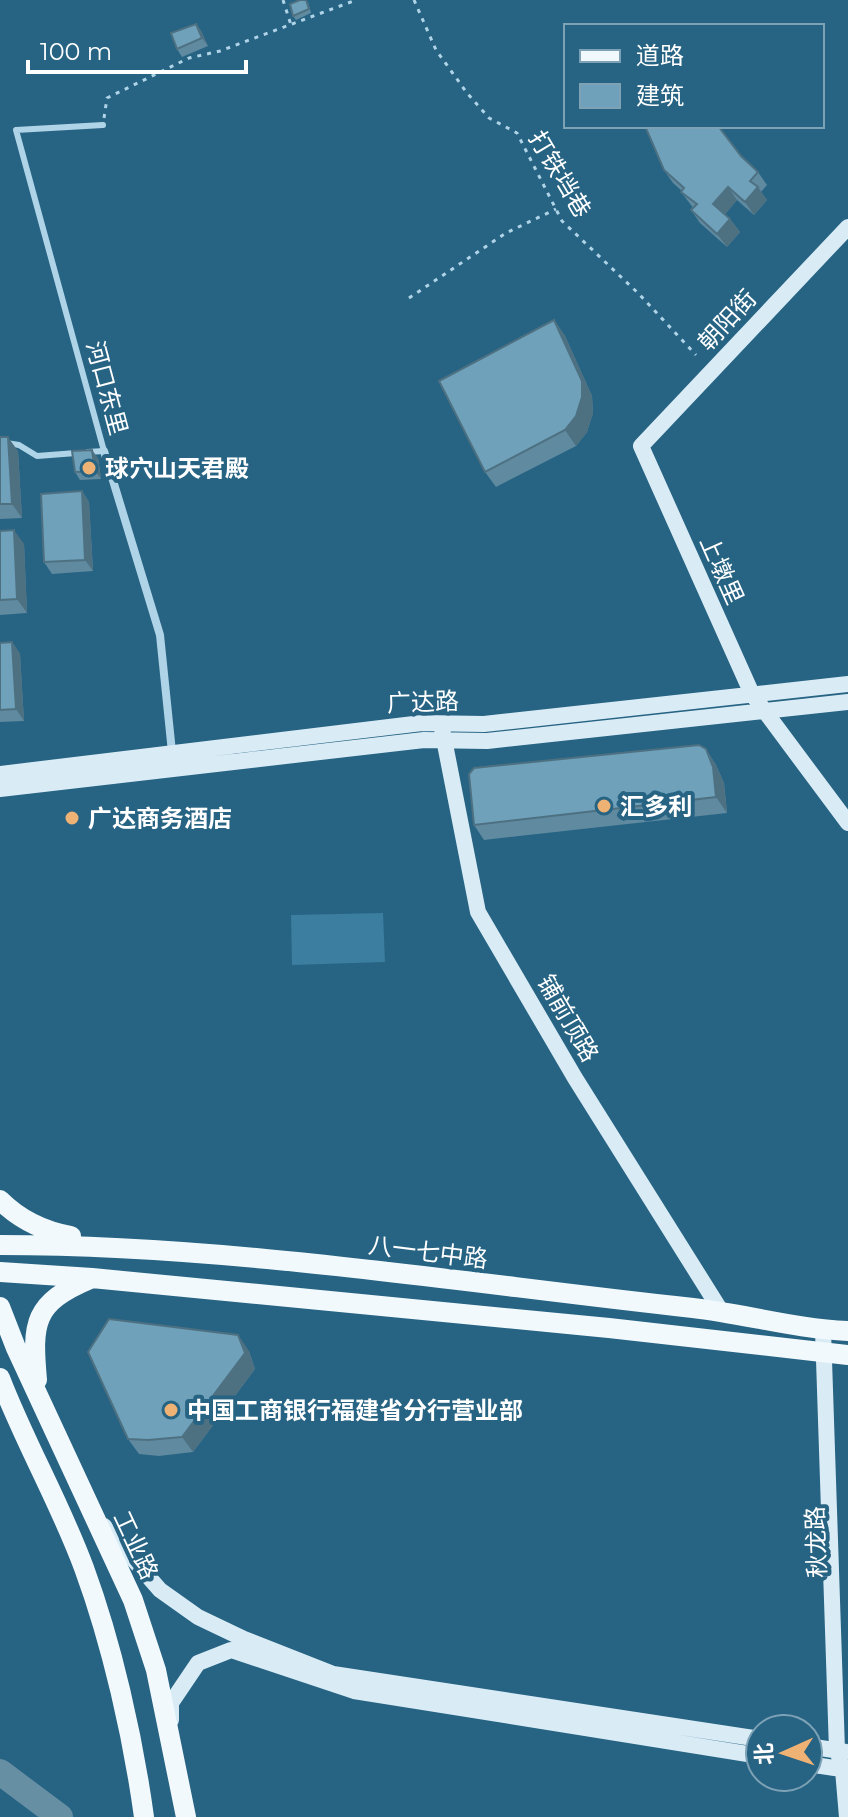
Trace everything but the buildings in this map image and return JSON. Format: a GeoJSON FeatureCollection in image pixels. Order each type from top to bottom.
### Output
{"type":"FeatureCollection","features":[{"type":"Feature","properties":{"kind":"main road"},"geometry":{"type":"LineString","coordinates":[[0,1200],[23,1220],[89,1245]]}},
{"type":"Feature","properties":{"kind":"main road","name":"八一七中路"},"geometry":{"type":"LineString","coordinates":[[0,1245],[186,1250],[721,1311],[836,1331]]}},
{"type":"Feature","properties":{"kind":"main road"},"geometry":{"type":"LineString","coordinates":[[0,1272],[92,1278],[751,1342],[835,1354]]}},
{"type":"Feature","properties":{"kind":"main road"},"geometry":{"type":"LineString","coordinates":[[38,1396],[34,1345],[42,1311],[67,1291],[92,1278]]}},
{"type":"Feature","properties":{"kind":"main road","name":"工业路"},"geometry":{"type":"LineString","coordinates":[[0,1307],[133,1600],[156,1670],[186,1810]]}},
{"type":"Feature","properties":{"kind":"main road"},"geometry":{"type":"LineString","coordinates":[[0,1378],[4,1394],[84,1568],[110,1654],[144,1817]]}},
{"type":"Feature","properties":{"kind":"street","name":"朝阳街"},"geometry":{"type":"LineString","coordinates":[[641,446],[848,227]]}},
{"type":"Feature","properties":{"kind":"street","name":"上墩里"},"geometry":{"type":"LineString","coordinates":[[641,446],[752,694],[848,823]]}},
{"type":"Feature","properties":{"kind":"street","name":"河口东里"},"geometry":{"type":"LineString","coordinates":[[104,451],[160,635],[172,752]]}},
{"type":"Feature","properties":{"kind":"street","name":"广达路"},"geometry":{"type":"LineString","coordinates":[[0,789],[484,724],[848,684]]}},
{"type":"Feature","properties":{"kind":"street","name":"广达路"},"geometry":{"type":"LineString","coordinates":[[0,774],[172,752],[442,730],[487,741],[848,702]]}},
{"type":"Feature","properties":{"kind":"street","name":"铺前顶路"},"geometry":{"type":"LineString","coordinates":[[442,730],[478,912],[575,1078],[721,1311]]}},
{"type":"Feature","properties":{"kind":"street","name":"秋龙路"},"geometry":{"type":"LineString","coordinates":[[836,1331],[847,1817]]}},
{"type":"Feature","properties":{"kind":"street"},"geometry":{"type":"LineString","coordinates":[[94,1515],[160,1590],[198,1617],[333,1674],[744,1737]]}},
{"type":"Feature","properties":{"kind":"street"},"geometry":{"type":"LineString","coordinates":[[170,1734],[171,1703],[182,1684],[198,1663],[231,1650],[354,1691],[744,1753]]}},
{"type":"Feature","properties":{"kind":"street"},"geometry":{"type":"LineString","coordinates":[[824,1748],[844,1751]]}},
{"type":"Feature","properties":{"kind":"street"},"geometry":{"type":"LineString","coordinates":[[824,1767],[846,1770]]}},
{"type":"Feature","properties":{"kind":"lane","name":"河口东里"},"geometry":{"type":"LineString","coordinates":[[103,125],[16,130],[104,451]]}},
{"type":"Feature","properties":{"kind":"lane"},"geometry":{"type":"LineString","coordinates":[[0,442],[11,442],[37,456],[104,451]]}},
{"type":"Feature","properties":{"kind":"path"},"geometry":{"type":"LineString","coordinates":[[283,0],[291,25]]}},
{"type":"Feature","properties":{"kind":"path"},"geometry":{"type":"LineString","coordinates":[[103,125],[107,98],[189,58],[220,51],[356,0]]}},
{"type":"Feature","properties":{"kind":"path","name":"打铁垱巷"},"geometry":{"type":"LineString","coordinates":[[414,0],[436,50],[467,93],[489,118],[517,133],[562,221],[639,294],[696,355]]}},
{"type":"Feature","properties":{"kind":"path"},"geometry":{"type":"LineString","coordinates":[[409,298],[506,233],[556,209]]}},
{"type":"Feature","properties":{"kind":"shaded area"},"geometry":{"type":"Polygon","coordinates":[[[383,913],[385,962],[292,965],[291,915],[383,913]]]}},
{"type":"Feature","properties":{"kind":"waterway"},"geometry":{"type":"LineString","coordinates":[[0,1772],[60,1817]]}},
{"type":"Feature","properties":{"kind":"place","name":"球穴山天君殿"},"geometry":{"type":"Point","coordinates":[89,468]}},
{"type":"Feature","properties":{"kind":"place","name":"汇多利"},"geometry":{"type":"Point","coordinates":[604,806]}},
{"type":"Feature","properties":{"kind":"place","name":"广达商务酒店"},"geometry":{"type":"Point","coordinates":[72,818]}},
{"type":"Feature","properties":{"kind":"place","name":"中国工商银行福建省分行营业部"},"geometry":{"type":"Point","coordinates":[171,1410]}}]}
